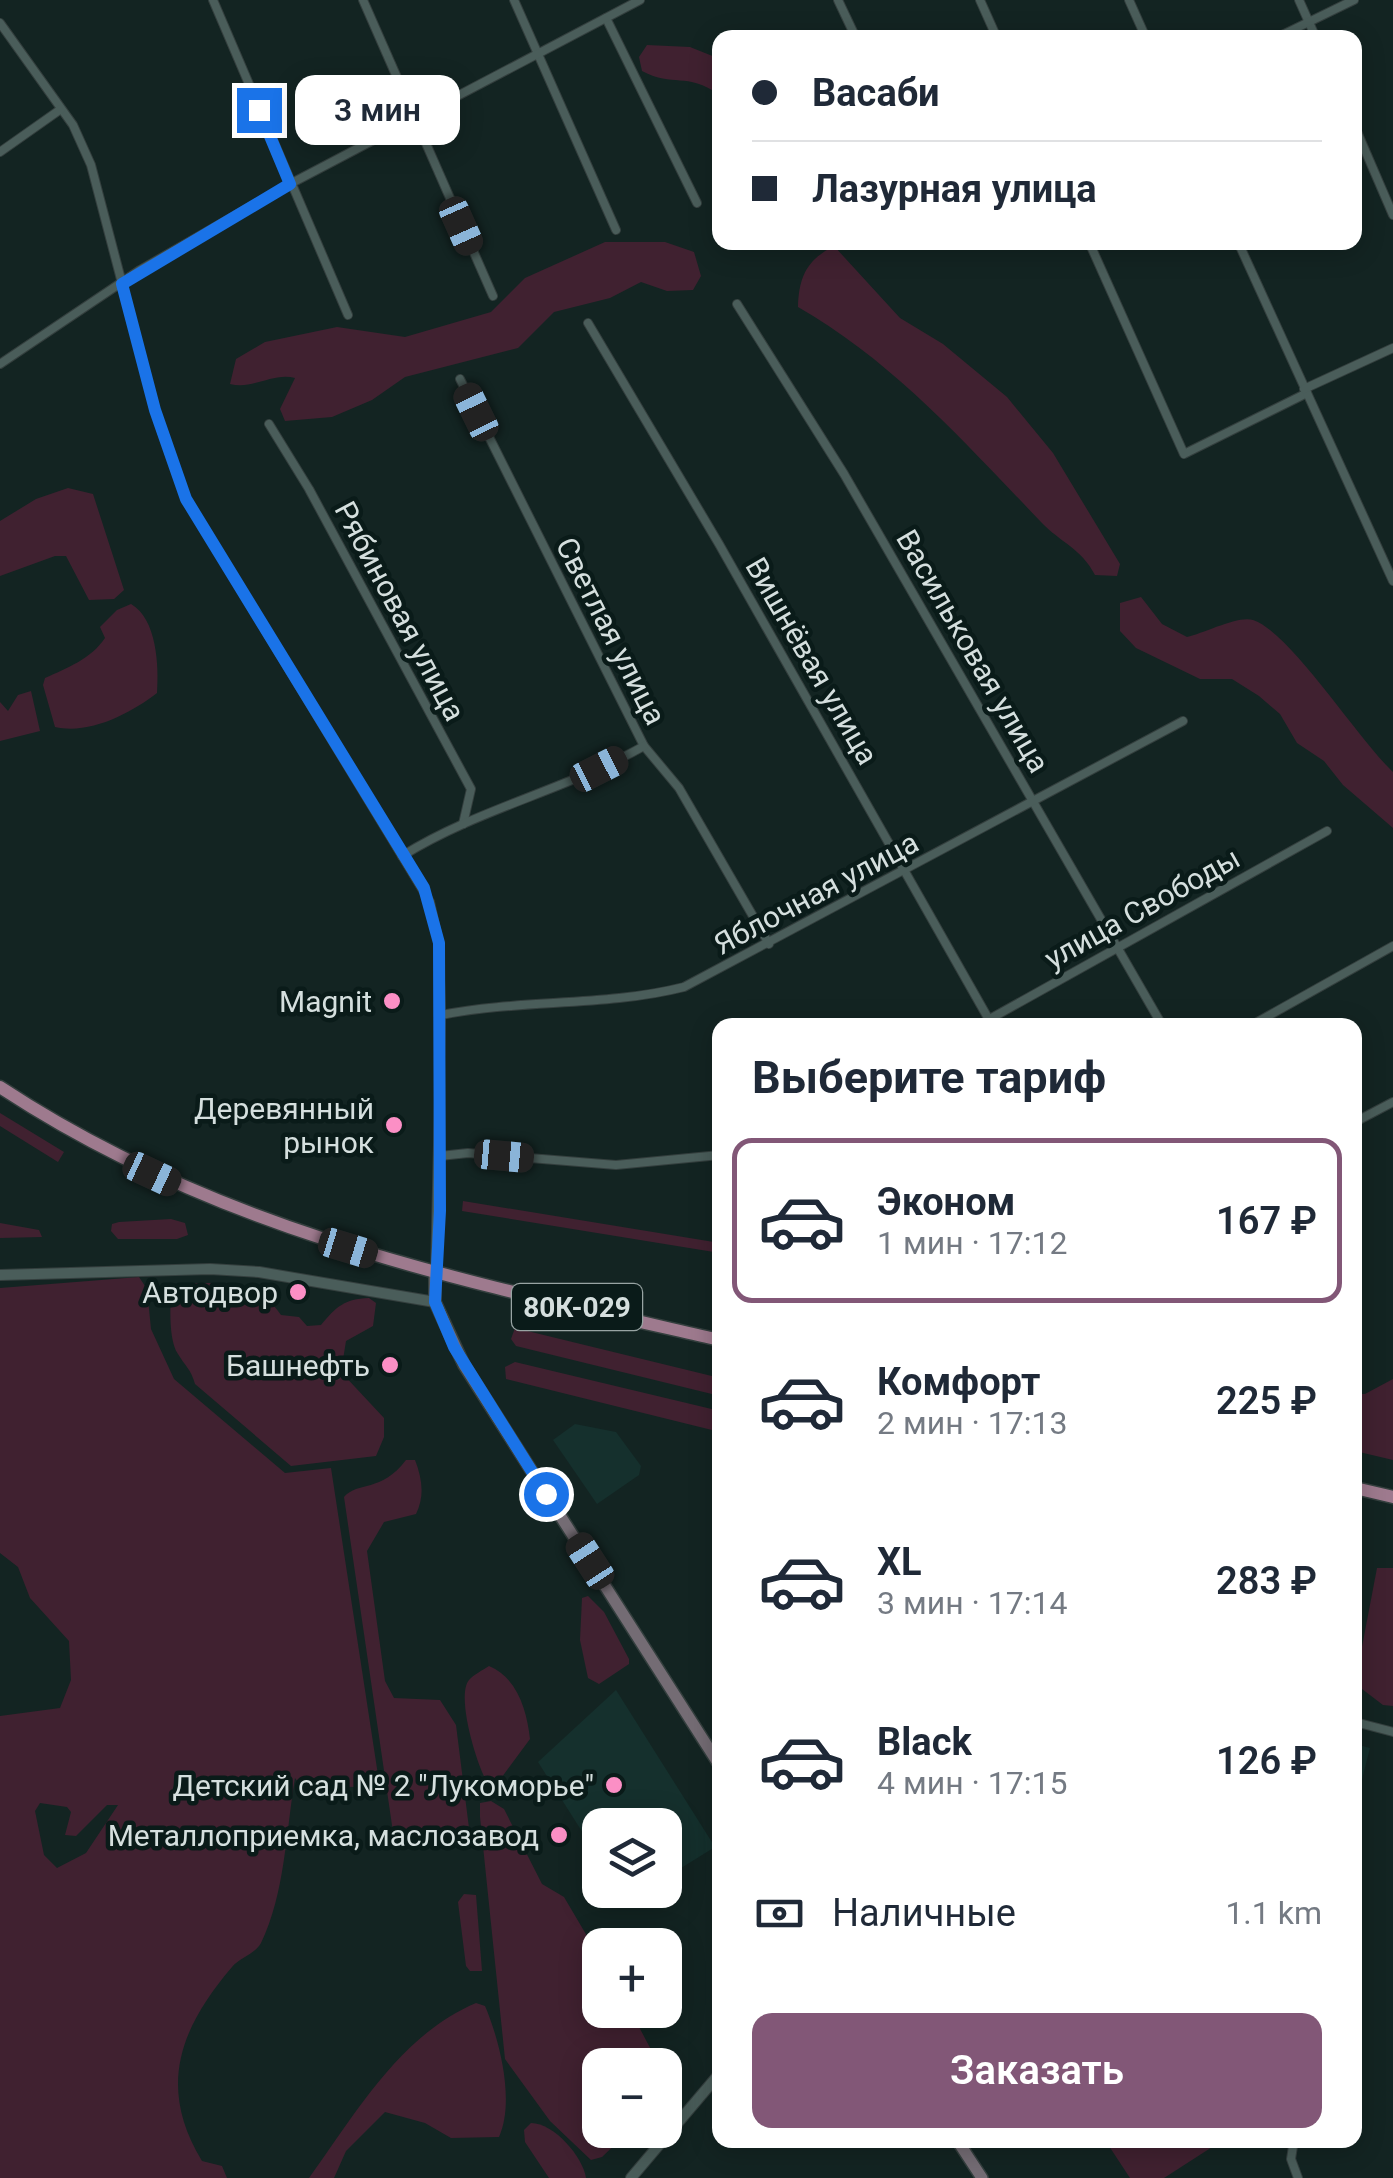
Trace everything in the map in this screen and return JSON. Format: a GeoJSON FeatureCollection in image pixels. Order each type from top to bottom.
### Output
{"type":"FeatureCollection","features":[{"type":"Feature","properties":{"kind":"main road","name":"80К-029"},"geometry":{"type":"LineString","coordinates":[[0,1087],[117,1157],[282,1228],[434,1274],[712,1338]]}},
{"type":"Feature","properties":{"kind":"main road"},"geometry":{"type":"LineString","coordinates":[[434,1274],[435,1302],[464,1365],[712,1753]]}},
{"type":"Feature","properties":{"kind":"main road"},"geometry":{"type":"LineString","coordinates":[[1362,1490],[1393,1497]]}},
{"type":"Feature","properties":{"kind":"main road"},"geometry":{"type":"LineString","coordinates":[[962,2148],[982,2178]]}},
{"type":"Feature","properties":{"kind":"street"},"geometry":{"type":"LineString","coordinates":[[214,0],[348,315]]}},
{"type":"Feature","properties":{"kind":"street"},"geometry":{"type":"LineString","coordinates":[[363,0],[412,120],[493,296]]}},
{"type":"Feature","properties":{"kind":"street"},"geometry":{"type":"LineString","coordinates":[[514,0],[616,230]]}},
{"type":"Feature","properties":{"kind":"street"},"geometry":{"type":"LineString","coordinates":[[0,364],[122,284],[290,184],[640,0]]}},
{"type":"Feature","properties":{"kind":"street"},"geometry":{"type":"LineString","coordinates":[[838,0],[852,30]]}},
{"type":"Feature","properties":{"kind":"street"},"geometry":{"type":"LineString","coordinates":[[980,0],[993,30]]}},
{"type":"Feature","properties":{"kind":"street"},"geometry":{"type":"LineString","coordinates":[[1129,0],[1142,30]]}},
{"type":"Feature","properties":{"kind":"street"},"geometry":{"type":"LineString","coordinates":[[1300,0],[1312,30]]}},
{"type":"Feature","properties":{"kind":"street"},"geometry":{"type":"LineString","coordinates":[[1290,30],[1354,0]]}},
{"type":"Feature","properties":{"kind":"street"},"geometry":{"type":"LineString","coordinates":[[606,18],[697,203]]}},
{"type":"Feature","properties":{"kind":"street"},"geometry":{"type":"LineString","coordinates":[[0,23],[62,108],[91,165],[155,410],[186,499],[435,915],[441,1015],[434,1274]]}},
{"type":"Feature","properties":{"kind":"street"},"geometry":{"type":"LineString","coordinates":[[0,152],[62,108]]}},
{"type":"Feature","properties":{"kind":"street"},"geometry":{"type":"LineString","coordinates":[[1362,144],[1393,214]]}},
{"type":"Feature","properties":{"kind":"street"},"geometry":{"type":"LineString","coordinates":[[1094,250],[1184,454],[1393,348]]}},
{"type":"Feature","properties":{"kind":"street"},"geometry":{"type":"LineString","coordinates":[[1242,250],[1393,581]]}},
{"type":"Feature","properties":{"kind":"street","name":"Васильковая улица"},"geometry":{"type":"LineString","coordinates":[[736,304],[844,474],[1158,1018]]}},
{"type":"Feature","properties":{"kind":"street","name":"Вишнёвая улица"},"geometry":{"type":"LineString","coordinates":[[588,323],[988,1018]]}},
{"type":"Feature","properties":{"kind":"street","name":"Светлая улица"},"geometry":{"type":"LineString","coordinates":[[460,379],[644,746],[678,788],[770,944]]}},
{"type":"Feature","properties":{"kind":"street","name":"Рябиновая улица"},"geometry":{"type":"LineString","coordinates":[[269,424],[309,489],[471,789],[463,824]]}},
{"type":"Feature","properties":{"kind":"street","name":"Яблочная улица"},"geometry":{"type":"LineString","coordinates":[[441,1015],[507,1005],[651,996],[684,987],[1183,721]]}},
{"type":"Feature","properties":{"kind":"street"},"geometry":{"type":"LineString","coordinates":[[402,856],[463,824],[570,784],[644,746]]}},
{"type":"Feature","properties":{"kind":"street","name":"улица Свободы"},"geometry":{"type":"LineString","coordinates":[[997,1018],[1327,831]]}},
{"type":"Feature","properties":{"kind":"street"},"geometry":{"type":"LineString","coordinates":[[1264,1018],[1393,946]]}},
{"type":"Feature","properties":{"kind":"street"},"geometry":{"type":"LineString","coordinates":[[1362,1118],[1393,1102]]}},
{"type":"Feature","properties":{"kind":"street"},"geometry":{"type":"LineString","coordinates":[[440,1156],[468,1153],[616,1164],[712,1156]]}},
{"type":"Feature","properties":{"kind":"street"},"geometry":{"type":"LineString","coordinates":[[0,1275],[210,1268],[258,1272],[435,1302]]}},
{"type":"Feature","properties":{"kind":"street"},"geometry":{"type":"LineString","coordinates":[[1362,1724],[1393,1732]]}},
{"type":"Feature","properties":{"kind":"street"},"geometry":{"type":"LineString","coordinates":[[631,2178],[712,2082]]}},
{"type":"Feature","properties":{"kind":"street"},"geometry":{"type":"LineString","coordinates":[[1293,2148],[1298,2178]]}},
{"type":"Feature","properties":{"kind":"shaded area"},"geometry":{"type":"Polygon","coordinates":[[[647,45],[690,47],[712,56],[712,90],[642,71],[639,57],[647,45]]]}},
{"type":"Feature","properties":{"kind":"shaded area"},"geometry":{"type":"Polygon","coordinates":[[[605,242],[665,242],[694,252],[701,276],[693,290],[667,291],[641,282],[610,298],[554,312],[518,348],[405,377],[372,400],[332,417],[285,421],[280,409],[295,378],[230,384],[236,359],[265,342],[337,327],[405,337],[491,312],[525,278],[605,242]]]}},
{"type":"Feature","properties":{"kind":"shaded area"},"geometry":{"type":"Polygon","coordinates":[[[828,250],[838,250],[900,318],[943,344],[1007,397],[1053,453],[1120,564],[1117,576],[1095,575],[1083,558],[1041,522],[897,378],[798,307],[806,270],[828,250]]]}},
{"type":"Feature","properties":{"kind":"shaded area"},"geometry":{"type":"Polygon","coordinates":[[[68,488],[93,494],[124,590],[114,599],[89,600],[66,556],[55,556],[0,576],[0,521],[36,499],[68,488]]]}},
{"type":"Feature","properties":{"kind":"shaded area"},"geometry":{"type":"Polygon","coordinates":[[[1141,597],[1162,624],[1187,637],[1247,619],[1268,629],[1285,644],[1393,772],[1393,828],[1343,785],[1324,761],[1297,743],[1280,714],[1259,696],[1232,679],[1200,679],[1136,648],[1120,631],[1120,603],[1141,597]]]}},
{"type":"Feature","properties":{"kind":"shaded area"},"geometry":{"type":"Polygon","coordinates":[[[131,604],[140,611],[151,632],[157,657],[157,693],[123,715],[96,725],[55,727],[43,685],[45,678],[93,652],[105,638],[100,627],[117,610],[131,604]]]}},
{"type":"Feature","properties":{"kind":"shaded area"},"geometry":{"type":"Polygon","coordinates":[[[31,691],[40,731],[0,741],[0,702],[8,711],[18,695],[31,691]]]}},
{"type":"Feature","properties":{"kind":"shaded area"},"geometry":{"type":"Polygon","coordinates":[[[0,1113],[64,1152],[58,1162],[0,1126],[0,1113]]]}},
{"type":"Feature","properties":{"kind":"shaded area"},"geometry":{"type":"Polygon","coordinates":[[[463,1201],[712,1242],[712,1252],[462,1211],[463,1201]]]}},
{"type":"Feature","properties":{"kind":"shaded area"},"geometry":{"type":"Polygon","coordinates":[[[171,1219],[185,1223],[188,1235],[177,1239],[118,1239],[111,1231],[112,1224],[119,1222],[171,1219]]]}},
{"type":"Feature","properties":{"kind":"shaded area"},"geometry":{"type":"Polygon","coordinates":[[[0,1223],[39,1230],[42,1237],[0,1238],[0,1223]]]}},
{"type":"Feature","properties":{"kind":"shaded area"},"geometry":{"type":"Polygon","coordinates":[[[139,1277],[147,1289],[151,1329],[174,1379],[285,1473],[331,1468],[380,1788],[300,1785],[295,1778],[280,1883],[269,1924],[258,1947],[235,1964],[214,1990],[188,2036],[178,2083],[180,2108],[202,2161],[222,2166],[227,2178],[0,2178],[0,1716],[60,1708],[71,1680],[69,1641],[30,1598],[18,1567],[0,1553],[0,1288],[139,1277]],[[40,1803],[35,1811],[44,1855],[57,1868],[86,1853],[118,1805],[107,1805],[76,1836],[65,1835],[71,1812],[67,1807],[40,1803]]]}},
{"type":"Feature","properties":{"kind":"shaded area"},"geometry":{"type":"Polygon","coordinates":[[[194,1283],[232,1284],[254,1290],[281,1315],[299,1317],[307,1326],[321,1325],[336,1309],[353,1300],[369,1298],[376,1303],[373,1326],[346,1341],[341,1372],[384,1418],[384,1437],[376,1456],[291,1466],[195,1384],[175,1348],[170,1317],[171,1294],[194,1283]]]}},
{"type":"Feature","properties":{"kind":"shaded area"},"geometry":{"type":"Polygon","coordinates":[[[515,1328],[712,1376],[712,1394],[516,1346],[511,1339],[515,1328]]]}},
{"type":"Feature","properties":{"kind":"shaded area"},"geometry":{"type":"Polygon","coordinates":[[[515,1362],[712,1409],[712,1430],[506,1379],[505,1367],[515,1362]]]}},
{"type":"Feature","properties":{"kind":"shaded area"},"geometry":{"type":"Polygon","coordinates":[[[1393,1379],[1393,1460],[1362,1453],[1365,1394],[1393,1379]]]}},
{"type":"Feature","properties":{"kind":"shaded area"},"geometry":{"type":"Polygon","coordinates":[[[575,1424],[616,1432],[641,1466],[639,1475],[597,1504],[553,1440],[575,1424]]]}},
{"type":"Feature","properties":{"kind":"shaded area"},"geometry":{"type":"Polygon","coordinates":[[[406,1460],[415,1460],[421,1480],[416,1514],[384,1522],[367,1551],[385,1681],[394,1698],[440,1700],[456,1725],[470,1836],[466,1842],[402,1845],[393,1832],[344,1497],[388,1477],[406,1460]]]}},
{"type":"Feature","properties":{"kind":"shaded area"},"geometry":{"type":"Polygon","coordinates":[[[1377,1568],[1393,1568],[1393,1706],[1383,1705],[1362,1689],[1362,1647],[1377,1568]]]}},
{"type":"Feature","properties":{"kind":"shaded area"},"geometry":{"type":"Polygon","coordinates":[[[588,1596],[604,1612],[629,1659],[629,1664],[599,1684],[588,1678],[580,1640],[582,1598],[588,1596]]]}},
{"type":"Feature","properties":{"kind":"shaded area"},"geometry":{"type":"Polygon","coordinates":[[[489,1666],[514,1687],[530,1739],[499,1781],[485,1778],[481,1770],[465,1700],[469,1680],[489,1666]]]}},
{"type":"Feature","properties":{"kind":"shaded area","name":"Детский сад № 2 \"Лукоморье\""},"geometry":{"type":"Polygon","coordinates":[[[616,1690],[712,1842],[712,1849],[682,1867],[682,1808],[582,1808],[582,1832],[538,1762],[616,1690]]]}},
{"type":"Feature","properties":{"kind":"shaded area"},"geometry":{"type":"Polygon","coordinates":[[[1362,1746],[1370,1748],[1362,1779],[1362,1746]]]}},
{"type":"Feature","properties":{"kind":"shaded area"},"geometry":{"type":"Polygon","coordinates":[[[491,1801],[504,1809],[542,1884],[564,1897],[582,1928],[582,2028],[640,2028],[650,2048],[582,2048],[582,2148],[611,2148],[602,2157],[591,2160],[550,2121],[505,2059],[480,1803],[491,1801]]]}},
{"type":"Feature","properties":{"kind":"shaded area"},"geometry":{"type":"Polygon","coordinates":[[[464,1894],[476,1895],[482,1971],[470,1971],[466,1966],[458,1902],[464,1894]]]}},
{"type":"Feature","properties":{"kind":"shaded area"},"geometry":{"type":"Polygon","coordinates":[[[476,2003],[485,2006],[504,2072],[506,2107],[499,2137],[451,2138],[425,2123],[385,2112],[346,2151],[334,2178],[309,2178],[402,2055],[449,2017],[476,2003]]]}},
{"type":"Feature","properties":{"kind":"shaded area"},"geometry":{"type":"Polygon","coordinates":[[[531,2123],[549,2129],[566,2143],[586,2178],[549,2178],[525,2142],[524,2130],[531,2123]]]}},
{"type":"Feature","properties":{"kind":"shaded area"},"geometry":{"type":"Polygon","coordinates":[[[1110,2148],[1211,2148],[1164,2178],[1130,2178],[1110,2148]]]}},
{"type":"Feature","properties":{"kind":"place","name":"Magnit"},"geometry":{"type":"Point","coordinates":[392,1001]}},
{"type":"Feature","properties":{"kind":"place","name":"Деревянный рынок"},"geometry":{"type":"Point","coordinates":[394,1125]}},
{"type":"Feature","properties":{"kind":"place","name":"Автодвор"},"geometry":{"type":"Point","coordinates":[298,1292]}},
{"type":"Feature","properties":{"kind":"place","name":"Башнефть"},"geometry":{"type":"Point","coordinates":[390,1365]}},
{"type":"Feature","properties":{"kind":"place","name":"Детский сад № 2 \"Лукоморье\""},"geometry":{"type":"Point","coordinates":[614,1785]}},
{"type":"Feature","properties":{"kind":"place","name":"Металлоприемка, маслозавод"},"geometry":{"type":"Point","coordinates":[559,1835]}},
{"type":"Feature","properties":{"kind":"route"},"geometry":{"type":"LineString","coordinates":[[259,110],[290,184],[122,284],[155,410],[186,499],[221,562],[424,888],[435,915],[441,1015],[440,1211],[435,1302],[444,1330],[546,1494]]}}]}
